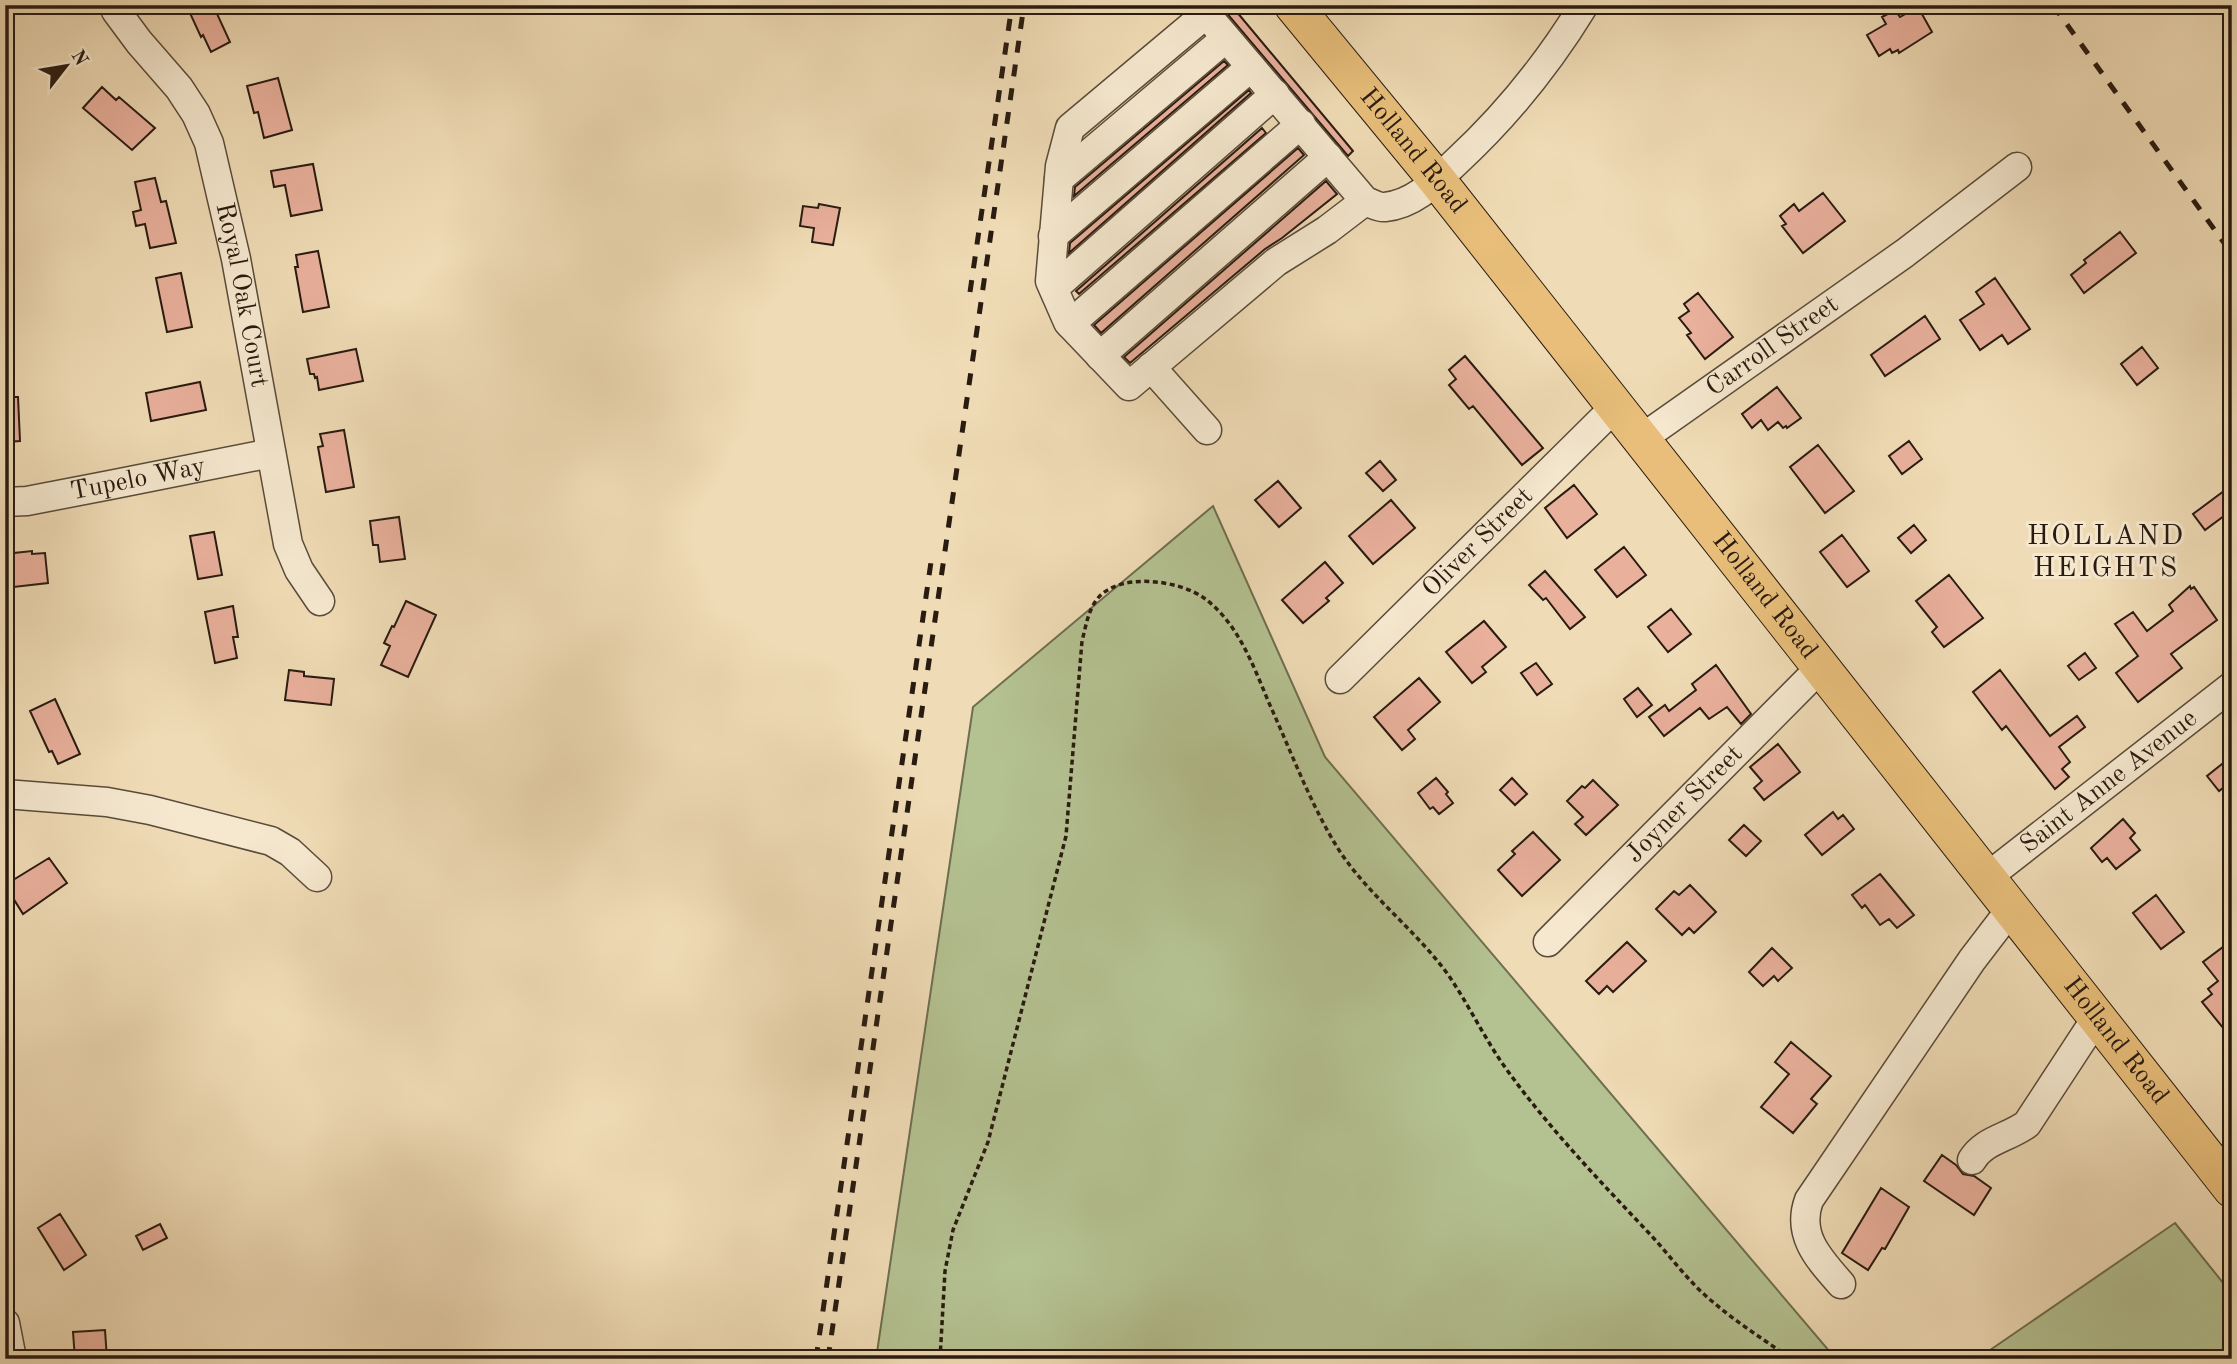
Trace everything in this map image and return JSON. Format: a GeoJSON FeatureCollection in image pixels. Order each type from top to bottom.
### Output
{"type":"FeatureCollection","features":[{"type":"Feature","properties":{"kind":"main road","name":"Holland Road"},"geometry":{"type":"LineString","coordinates":[[1293,5],[1437,180],[2232,1189]]}},
{"type":"Feature","properties":{"kind":"street"},"geometry":{"type":"LineString","coordinates":[[1365,201],[1327,230],[1276,262],[1129,386],[1070,324],[1050,281],[1059,180],[1070,128],[1206,14],[1365,201],[1383,208],[1405,202],[1422,193],[1490,130],[1557,49],[1584,5]]}},
{"type":"Feature","properties":{"kind":"street","name":"Royal Oak Court"},"geometry":{"type":"LineString","coordinates":[[116,11],[179,88],[196,114],[209,143],[236,259],[288,544],[299,570],[320,601]]}},
{"type":"Feature","properties":{"kind":"street"},"geometry":{"type":"LineString","coordinates":[[1053,236],[1251,67]]}},
{"type":"Feature","properties":{"kind":"street"},"geometry":{"type":"LineString","coordinates":[[1054,288],[1275,94]]}},
{"type":"Feature","properties":{"kind":"street"},"geometry":{"type":"LineString","coordinates":[[1070,324],[1301,124]]}},
{"type":"Feature","properties":{"kind":"street"},"geometry":{"type":"LineString","coordinates":[[1100,356],[1328,157]]}},
{"type":"Feature","properties":{"kind":"street","name":"Carroll Street"},"geometry":{"type":"LineString","coordinates":[[1641,439],[1905,253],[2017,167]]}},
{"type":"Feature","properties":{"kind":"street"},"geometry":{"type":"LineString","coordinates":[[1151,367],[1207,430]]}},
{"type":"Feature","properties":{"kind":"street","name":"Oliver Street"},"geometry":{"type":"LineString","coordinates":[[1340,680],[1616,406]]}},
{"type":"Feature","properties":{"kind":"street","name":"Tupelo Way"},"geometry":{"type":"LineString","coordinates":[[5,502],[110,485],[271,453]]}},
{"type":"Feature","properties":{"kind":"street","name":"Joyner Street"},"geometry":{"type":"LineString","coordinates":[[1548,942],[1821,667]]}},
{"type":"Feature","properties":{"kind":"street","name":"Saint Anne Avenue"},"geometry":{"type":"LineString","coordinates":[[1986,878],[2232,686]]}},
{"type":"Feature","properties":{"kind":"street"},"geometry":{"type":"LineString","coordinates":[[5,794],[107,802],[271,841],[290,852],[317,877]]}},
{"type":"Feature","properties":{"kind":"street"},"geometry":{"type":"LineString","coordinates":[[1841,1284],[1807,1240],[1805,1211],[1972,960],[2011,909]]}},
{"type":"Feature","properties":{"kind":"street"},"geometry":{"type":"LineString","coordinates":[[1972,1160],[1987,1143],[2013,1134],[2026,1124],[2097,1017]]}},
{"type":"Feature","properties":{"kind":"street"},"geometry":{"type":"LineString","coordinates":[[5,1323],[12,1359]]}},
{"type":"Feature","properties":{"kind":"path"},"geometry":{"type":"LineString","coordinates":[[940,1359],[945,1271],[953,1230],[988,1142],[1066,836],[1082,640],[1089,614],[1103,592],[1127,584],[1154,581],[1176,584],[1192,590],[1207,600],[1232,627],[1248,652],[1313,802],[1335,844],[1355,871],[1448,975],[1501,1062],[1541,1115],[1590,1172],[1709,1299],[1791,1359]]}},
{"type":"Feature","properties":{"kind":"green space"},"geometry":{"type":"Polygon","coordinates":[[[1213,506],[1325,757],[1836,1359],[876,1359],[973,707],[1213,506]]]}},
{"type":"Feature","properties":{"kind":"green space"},"geometry":{"type":"Polygon","coordinates":[[[2175,1223],[2232,1294],[2232,1359],[1977,1359],[2175,1223]]]}},
{"type":"Feature","properties":{"kind":"building"},"geometry":{"type":"Polygon","coordinates":[[[199,5],[213,5],[230,42],[211,52],[189,11],[199,5]]]}},
{"type":"Feature","properties":{"kind":"building"},"geometry":{"type":"Polygon","coordinates":[[[1231,5],[1353,151],[1348,156],[1224,10],[1231,5]]]}},
{"type":"Feature","properties":{"kind":"building"},"geometry":{"type":"Polygon","coordinates":[[[1918,7],[1932,32],[1899,53],[1898,50],[1892,53],[1890,49],[1879,56],[1867,35],[1886,24],[1882,17],[1895,10],[1900,17],[1918,7]]]}},
{"type":"Feature","properties":{"kind":"building"},"geometry":{"type":"Polygon","coordinates":[[[1224,61],[1228,65],[1074,196],[1075,187],[1224,61]]]}},
{"type":"Feature","properties":{"kind":"building"},"geometry":{"type":"Polygon","coordinates":[[[278,78],[292,130],[264,138],[258,112],[254,113],[247,86],[278,78]]]}},
{"type":"Feature","properties":{"kind":"building"},"geometry":{"type":"Polygon","coordinates":[[[102,87],[116,100],[119,97],[155,128],[132,150],[83,108],[102,87]]]}},
{"type":"Feature","properties":{"kind":"building"},"geometry":{"type":"Polygon","coordinates":[[[1249,90],[1251,93],[1069,253],[1070,243],[1249,90]]]}},
{"type":"Feature","properties":{"kind":"building"},"geometry":{"type":"Polygon","coordinates":[[[1262,128],[1266,133],[1079,294],[1076,291],[1262,128]]]}},
{"type":"Feature","properties":{"kind":"building"},"geometry":{"type":"Polygon","coordinates":[[[1298,148],[1304,155],[1101,333],[1094,325],[1298,148]]]}},
{"type":"Feature","properties":{"kind":"building"},"geometry":{"type":"Polygon","coordinates":[[[313,164],[322,210],[291,216],[285,185],[274,187],[271,171],[313,164]]]}},
{"type":"Feature","properties":{"kind":"building"},"geometry":{"type":"Polygon","coordinates":[[[155,178],[161,202],[166,201],[176,243],[150,248],[145,224],[136,226],[133,212],[141,210],[135,182],[155,178]]]}},
{"type":"Feature","properties":{"kind":"building"},"geometry":{"type":"Polygon","coordinates":[[[1326,181],[1337,194],[1265,249],[1130,363],[1124,357],[1326,181]]]}},
{"type":"Feature","properties":{"kind":"building"},"geometry":{"type":"Polygon","coordinates":[[[1823,193],[1845,221],[1803,253],[1782,226],[1786,224],[1780,216],[1794,204],[1799,211],[1823,193]]]}},
{"type":"Feature","properties":{"kind":"building"},"geometry":{"type":"Polygon","coordinates":[[[819,204],[840,208],[833,245],[812,242],[814,228],[800,226],[803,206],[818,208],[819,204]]]}},
{"type":"Feature","properties":{"kind":"building"},"geometry":{"type":"Polygon","coordinates":[[[2120,232],[2136,253],[2084,293],[2071,275],[2086,263],[2084,260],[2120,232]]]}},
{"type":"Feature","properties":{"kind":"building"},"geometry":{"type":"Polygon","coordinates":[[[318,251],[329,307],[303,312],[295,267],[298,267],[296,255],[318,251]]]}},
{"type":"Feature","properties":{"kind":"building"},"geometry":{"type":"Polygon","coordinates":[[[181,273],[192,327],[167,332],[156,278],[181,273]]]}},
{"type":"Feature","properties":{"kind":"building"},"geometry":{"type":"Polygon","coordinates":[[[1995,278],[2030,329],[2008,344],[2002,335],[1980,350],[1960,320],[1984,304],[1976,292],[1995,278]]]}},
{"type":"Feature","properties":{"kind":"building"},"geometry":{"type":"Polygon","coordinates":[[[1698,293],[1733,337],[1705,359],[1687,335],[1691,333],[1679,318],[1689,311],[1684,304],[1698,293]]]}},
{"type":"Feature","properties":{"kind":"building"},"geometry":{"type":"Polygon","coordinates":[[[1925,316],[1940,339],[1885,376],[1871,355],[1925,316]]]}},
{"type":"Feature","properties":{"kind":"building"},"geometry":{"type":"Polygon","coordinates":[[[2142,347],[2158,368],[2137,385],[2121,364],[2142,347]]]}},
{"type":"Feature","properties":{"kind":"building"},"geometry":{"type":"Polygon","coordinates":[[[356,349],[363,381],[319,390],[317,377],[310,374],[307,359],[356,349]]]}},
{"type":"Feature","properties":{"kind":"building"},"geometry":{"type":"Polygon","coordinates":[[[1465,356],[1543,448],[1522,465],[1473,406],[1469,409],[1449,385],[1456,379],[1449,370],[1465,356]]]}},
{"type":"Feature","properties":{"kind":"building"},"geometry":{"type":"Polygon","coordinates":[[[200,382],[206,410],[151,421],[146,393],[200,382]]]}},
{"type":"Feature","properties":{"kind":"building"},"geometry":{"type":"Polygon","coordinates":[[[1777,387],[1801,418],[1787,428],[1783,428],[1778,422],[1768,430],[1761,420],[1752,428],[1742,414],[1777,387]]]}},
{"type":"Feature","properties":{"kind":"building"},"geometry":{"type":"Polygon","coordinates":[[[5,397],[18,397],[20,441],[5,442],[5,397]]]}},
{"type":"Feature","properties":{"kind":"building"},"geometry":{"type":"Polygon","coordinates":[[[344,430],[354,487],[326,492],[318,447],[323,446],[320,434],[344,430]]]}},
{"type":"Feature","properties":{"kind":"building"},"geometry":{"type":"Polygon","coordinates":[[[1909,441],[1922,459],[1902,474],[1889,456],[1909,441]]]}},
{"type":"Feature","properties":{"kind":"building"},"geometry":{"type":"Polygon","coordinates":[[[1818,445],[1854,491],[1825,513],[1790,467],[1818,445]]]}},
{"type":"Feature","properties":{"kind":"building"},"geometry":{"type":"Polygon","coordinates":[[[1380,461],[1396,480],[1383,491],[1366,473],[1380,461]]]}},
{"type":"Feature","properties":{"kind":"building"},"geometry":{"type":"Polygon","coordinates":[[[1278,481],[1301,508],[1279,527],[1255,500],[1278,481]]]}},
{"type":"Feature","properties":{"kind":"building"},"geometry":{"type":"Polygon","coordinates":[[[1574,485],[1597,514],[1567,538],[1545,508],[1574,485]]]}},
{"type":"Feature","properties":{"kind":"building"},"geometry":{"type":"Polygon","coordinates":[[[2232,485],[2232,510],[2205,530],[2193,514],[2232,485]]]}},
{"type":"Feature","properties":{"kind":"building"},"geometry":{"type":"Polygon","coordinates":[[[1391,500],[1415,528],[1373,564],[1349,536],[1391,500]]]}},
{"type":"Feature","properties":{"kind":"building"},"geometry":{"type":"Polygon","coordinates":[[[399,517],[405,559],[380,562],[378,545],[373,545],[370,521],[399,517]]]}},
{"type":"Feature","properties":{"kind":"building"},"geometry":{"type":"Polygon","coordinates":[[[1914,525],[1926,540],[1911,553],[1898,538],[1914,525]]]}},
{"type":"Feature","properties":{"kind":"building"},"geometry":{"type":"Polygon","coordinates":[[[214,532],[222,575],[198,579],[190,536],[214,532]]]}},
{"type":"Feature","properties":{"kind":"building"},"geometry":{"type":"Polygon","coordinates":[[[1842,535],[1869,571],[1847,587],[1820,552],[1842,535]]]}},
{"type":"Feature","properties":{"kind":"building"},"geometry":{"type":"Polygon","coordinates":[[[1624,547],[1646,575],[1617,597],[1595,570],[1624,547]]]}},
{"type":"Feature","properties":{"kind":"building"},"geometry":{"type":"Polygon","coordinates":[[[32,551],[32,554],[45,553],[48,583],[5,588],[5,557],[32,551]]]}},
{"type":"Feature","properties":{"kind":"building"},"geometry":{"type":"Polygon","coordinates":[[[1325,562],[1343,583],[1326,598],[1329,601],[1303,623],[1282,600],[1325,562]]]}},
{"type":"Feature","properties":{"kind":"building"},"geometry":{"type":"Polygon","coordinates":[[[1545,571],[1585,617],[1570,629],[1546,598],[1543,600],[1529,585],[1545,571]]]}},
{"type":"Feature","properties":{"kind":"building"},"geometry":{"type":"Polygon","coordinates":[[[1949,575],[1983,618],[1944,647],[1932,632],[1937,627],[1916,601],[1949,575]]]}},
{"type":"Feature","properties":{"kind":"building"},"geometry":{"type":"Polygon","coordinates":[[[2190,586],[2191,589],[2194,587],[2217,620],[2171,654],[2182,668],[2138,702],[2116,673],[2138,656],[2115,624],[2133,612],[2147,631],[2173,611],[2169,605],[2190,586]]]}},
{"type":"Feature","properties":{"kind":"building"},"geometry":{"type":"Polygon","coordinates":[[[406,601],[436,615],[408,677],[381,665],[390,646],[384,643],[406,601]]]}},
{"type":"Feature","properties":{"kind":"building"},"geometry":{"type":"Polygon","coordinates":[[[233,606],[238,637],[233,637],[237,658],[215,663],[205,612],[233,606]]]}},
{"type":"Feature","properties":{"kind":"building"},"geometry":{"type":"Polygon","coordinates":[[[1671,609],[1691,634],[1668,652],[1648,627],[1671,609]]]}},
{"type":"Feature","properties":{"kind":"building"},"geometry":{"type":"Polygon","coordinates":[[[1484,621],[1506,647],[1482,667],[1486,672],[1472,683],[1446,652],[1484,621]]]}},
{"type":"Feature","properties":{"kind":"building"},"geometry":{"type":"Polygon","coordinates":[[[2085,653],[2096,668],[2079,680],[2068,666],[2085,653]]]}},
{"type":"Feature","properties":{"kind":"building"},"geometry":{"type":"Polygon","coordinates":[[[1536,663],[1552,684],[1537,695],[1521,673],[1536,663]]]}},
{"type":"Feature","properties":{"kind":"building"},"geometry":{"type":"Polygon","coordinates":[[[1716,665],[1751,714],[1741,724],[1727,707],[1709,719],[1700,708],[1664,736],[1649,717],[1665,705],[1669,711],[1696,690],[1692,684],[1716,665]]]}},
{"type":"Feature","properties":{"kind":"building"},"geometry":{"type":"Polygon","coordinates":[[[289,670],[304,672],[304,676],[334,679],[331,705],[285,700],[289,670]]]}},
{"type":"Feature","properties":{"kind":"building"},"geometry":{"type":"Polygon","coordinates":[[[2000,670],[2050,736],[2077,716],[2085,727],[2059,747],[2070,762],[2062,769],[2069,777],[2055,789],[2006,726],[2002,730],[1973,692],[2000,670]]]}},
{"type":"Feature","properties":{"kind":"building"},"geometry":{"type":"Polygon","coordinates":[[[1419,678],[1440,702],[1408,730],[1415,739],[1402,750],[1374,717],[1419,678]]]}},
{"type":"Feature","properties":{"kind":"building"},"geometry":{"type":"Polygon","coordinates":[[[1638,688],[1652,705],[1637,717],[1624,699],[1638,688]]]}},
{"type":"Feature","properties":{"kind":"building"},"geometry":{"type":"Polygon","coordinates":[[[55,699],[80,754],[58,764],[52,751],[49,752],[30,711],[55,699]]]}},
{"type":"Feature","properties":{"kind":"building"},"geometry":{"type":"Polygon","coordinates":[[[1778,744],[1800,772],[1764,800],[1754,788],[1762,781],[1750,767],[1778,744]]]}},
{"type":"Feature","properties":{"kind":"building"},"geometry":{"type":"Polygon","coordinates":[[[2232,756],[2232,781],[2219,791],[2207,776],[2232,756]]]}},
{"type":"Feature","properties":{"kind":"building"},"geometry":{"type":"Polygon","coordinates":[[[1436,778],[1453,803],[1439,814],[1433,807],[1430,809],[1418,793],[1436,778]]]}},
{"type":"Feature","properties":{"kind":"building"},"geometry":{"type":"Polygon","coordinates":[[[1512,778],[1527,794],[1515,805],[1500,790],[1512,778]]]}},
{"type":"Feature","properties":{"kind":"building"},"geometry":{"type":"Polygon","coordinates":[[[1593,780],[1618,805],[1586,835],[1575,824],[1583,817],[1567,801],[1582,786],[1585,788],[1593,780]]]}},
{"type":"Feature","properties":{"kind":"building"},"geometry":{"type":"Polygon","coordinates":[[[1833,812],[1838,819],[1843,815],[1854,829],[1822,855],[1805,835],[1833,812]]]}},
{"type":"Feature","properties":{"kind":"building"},"geometry":{"type":"Polygon","coordinates":[[[2123,819],[2135,833],[2130,838],[2140,850],[2116,869],[2107,858],[2102,862],[2091,848],[2123,819]]]}},
{"type":"Feature","properties":{"kind":"building"},"geometry":{"type":"Polygon","coordinates":[[[1744,825],[1761,841],[1746,856],[1729,840],[1744,825]]]}},
{"type":"Feature","properties":{"kind":"building"},"geometry":{"type":"Polygon","coordinates":[[[1533,832],[1560,860],[1522,896],[1498,870],[1515,854],[1512,851],[1533,832]]]}},
{"type":"Feature","properties":{"kind":"building"},"geometry":{"type":"Polygon","coordinates":[[[49,858],[67,883],[23,914],[5,885],[49,858]]]}},
{"type":"Feature","properties":{"kind":"building"},"geometry":{"type":"Polygon","coordinates":[[[1880,874],[1914,915],[1897,928],[1889,919],[1880,925],[1865,905],[1862,908],[1852,895],[1880,874]]]}},
{"type":"Feature","properties":{"kind":"building"},"geometry":{"type":"Polygon","coordinates":[[[1690,885],[1716,912],[1694,933],[1689,928],[1682,935],[1656,909],[1674,891],[1679,895],[1690,885]]]}},
{"type":"Feature","properties":{"kind":"building"},"geometry":{"type":"Polygon","coordinates":[[[2156,895],[2184,932],[2161,949],[2133,913],[2156,895]]]}},
{"type":"Feature","properties":{"kind":"building"},"geometry":{"type":"Polygon","coordinates":[[[1627,942],[1646,961],[1613,992],[1607,986],[1599,994],[1586,981],[1627,942]]]}},
{"type":"Feature","properties":{"kind":"building"},"geometry":{"type":"Polygon","coordinates":[[[2223,947],[2232,959],[2232,1039],[2202,1002],[2212,994],[2208,989],[2218,981],[2203,962],[2223,947]]]}},
{"type":"Feature","properties":{"kind":"building"},"geometry":{"type":"Polygon","coordinates":[[[1772,948],[1792,968],[1778,981],[1774,976],[1763,986],[1749,972],[1772,948]]]}},
{"type":"Feature","properties":{"kind":"building"},"geometry":{"type":"Polygon","coordinates":[[[1791,1042],[1831,1076],[1811,1099],[1817,1104],[1793,1133],[1761,1107],[1789,1074],[1775,1062],[1791,1042]]]}},
{"type":"Feature","properties":{"kind":"building"},"geometry":{"type":"Polygon","coordinates":[[[1942,1155],[1963,1174],[1974,1176],[1991,1188],[1974,1215],[1924,1181],[1942,1155]]]}},
{"type":"Feature","properties":{"kind":"building"},"geometry":{"type":"Polygon","coordinates":[[[1881,1188],[1909,1207],[1885,1249],[1882,1248],[1868,1270],[1842,1253],[1881,1188]]]}},
{"type":"Feature","properties":{"kind":"building"},"geometry":{"type":"Polygon","coordinates":[[[60,1214],[86,1255],[64,1270],[38,1228],[60,1214]]]}},
{"type":"Feature","properties":{"kind":"building"},"geometry":{"type":"Polygon","coordinates":[[[160,1224],[167,1238],[143,1250],[136,1236],[160,1224]]]}},
{"type":"Feature","properties":{"kind":"building"},"geometry":{"type":"Polygon","coordinates":[[[105,1330],[107,1359],[75,1359],[73,1332],[105,1330]]]}},
{"type":"Feature","properties":{"kind":"railway"},"geometry":{"type":"LineString","coordinates":[[970,292],[1012,5]]}},
{"type":"Feature","properties":{"kind":"railway"},"geometry":{"type":"LineString","coordinates":[[828,1359],[1024,5]]}},
{"type":"Feature","properties":{"kind":"railway"},"geometry":{"type":"LineString","coordinates":[[2053,5],[2232,254]]}},
{"type":"Feature","properties":{"kind":"railway"},"geometry":{"type":"LineString","coordinates":[[816,1359],[931,562]]}},
{"type":"Feature","properties":{"kind":"district","name":"HOLLAND HEIGHTS"},"geometry":{"type":"Point","coordinates":[2106,553]}}]}
